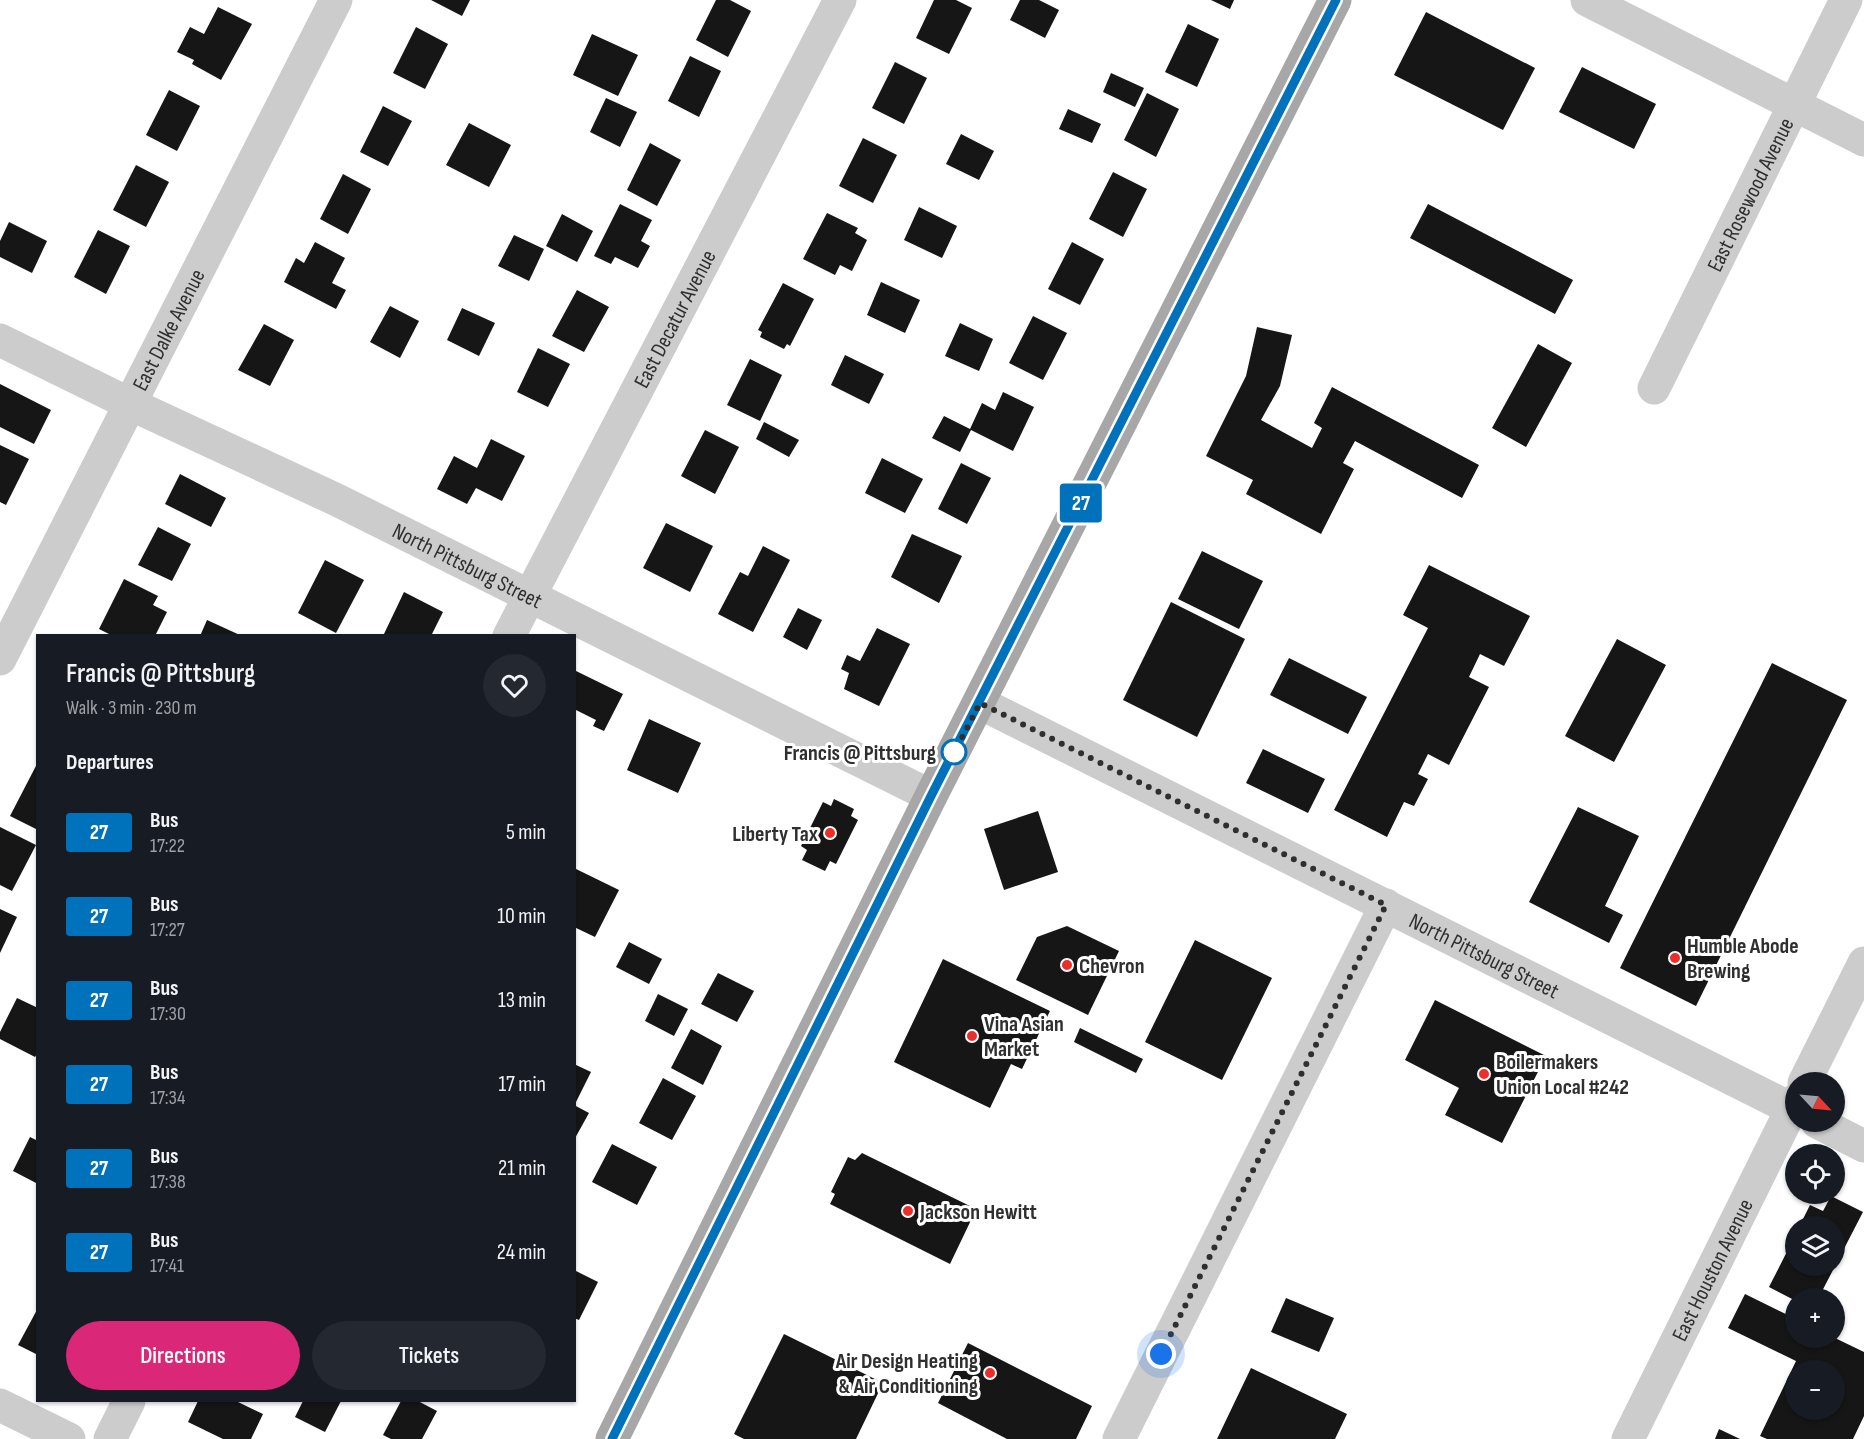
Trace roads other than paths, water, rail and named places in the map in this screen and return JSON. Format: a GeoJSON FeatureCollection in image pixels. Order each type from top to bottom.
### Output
{"type":"FeatureCollection","features":[{"type":"Feature","properties":{"kind":"main road"},"geometry":{"type":"LineString","coordinates":[[612,1439],[931,796],[1335,0]]}},
{"type":"Feature","properties":{"kind":"street","name":"East Dalke Avenue"},"geometry":{"type":"LineString","coordinates":[[0,659],[128,403],[336,0]]}},
{"type":"Feature","properties":{"kind":"street","name":"East Decatur Avenue"},"geometry":{"type":"LineString","coordinates":[[510,634],[840,0]]}},
{"type":"Feature","properties":{"kind":"street"},"geometry":{"type":"LineString","coordinates":[[1587,0],[1864,140]]}},
{"type":"Feature","properties":{"kind":"street","name":"East Rosewood Avenue"},"geometry":{"type":"LineString","coordinates":[[1654,388],[1846,0]]}},
{"type":"Feature","properties":{"kind":"street","name":"North Pittsburg Street"},"geometry":{"type":"LineString","coordinates":[[0,340],[128,403],[337,500],[931,796]]}},
{"type":"Feature","properties":{"kind":"street","name":"North Pittsburg Street"},"geometry":{"type":"LineString","coordinates":[[980,703],[1386,905],[1785,1097]]}},
{"type":"Feature","properties":{"kind":"street"},"geometry":{"type":"LineString","coordinates":[[1119,1439],[1386,905]]}},
{"type":"Feature","properties":{"kind":"street","name":"East Houston Avenue"},"geometry":{"type":"LineString","coordinates":[[1816,1072],[1864,963]]}},
{"type":"Feature","properties":{"kind":"street","name":"East Houston Avenue"},"geometry":{"type":"LineString","coordinates":[[1628,1439],[1787,1132]]}},
{"type":"Feature","properties":{"kind":"street","name":"North Pittsburg Street"},"geometry":{"type":"LineString","coordinates":[[1842,1132],[1864,1146]]}},
{"type":"Feature","properties":{"kind":"street"},"geometry":{"type":"LineString","coordinates":[[110,1439],[128,1402]]}},
{"type":"Feature","properties":{"kind":"street"},"geometry":{"type":"LineString","coordinates":[[0,1406],[69,1439]]}},
{"type":"Feature","properties":{"kind":"place","name":"Francis @ Pittsburg"},"geometry":{"type":"Point","coordinates":[954,752]}},
{"type":"Feature","properties":{"kind":"place","name":"Liberty Tax"},"geometry":{"type":"Point","coordinates":[830,833]}},
{"type":"Feature","properties":{"kind":"place","name":"Humble Abode Brewing"},"geometry":{"type":"Point","coordinates":[1675,958]}},
{"type":"Feature","properties":{"kind":"place","name":"Chevron"},"geometry":{"type":"Point","coordinates":[1067,965]}},
{"type":"Feature","properties":{"kind":"place","name":"Vina Asian Market"},"geometry":{"type":"Point","coordinates":[972,1036]}},
{"type":"Feature","properties":{"kind":"place","name":"Boilermakers Union Local #242"},"geometry":{"type":"Point","coordinates":[1484,1074]}},
{"type":"Feature","properties":{"kind":"place","name":"Jackson Hewitt"},"geometry":{"type":"Point","coordinates":[908,1211]}},
{"type":"Feature","properties":{"kind":"place","name":"Air Design Heating & Air Conditioning"},"geometry":{"type":"Point","coordinates":[990,1373]}}]}
